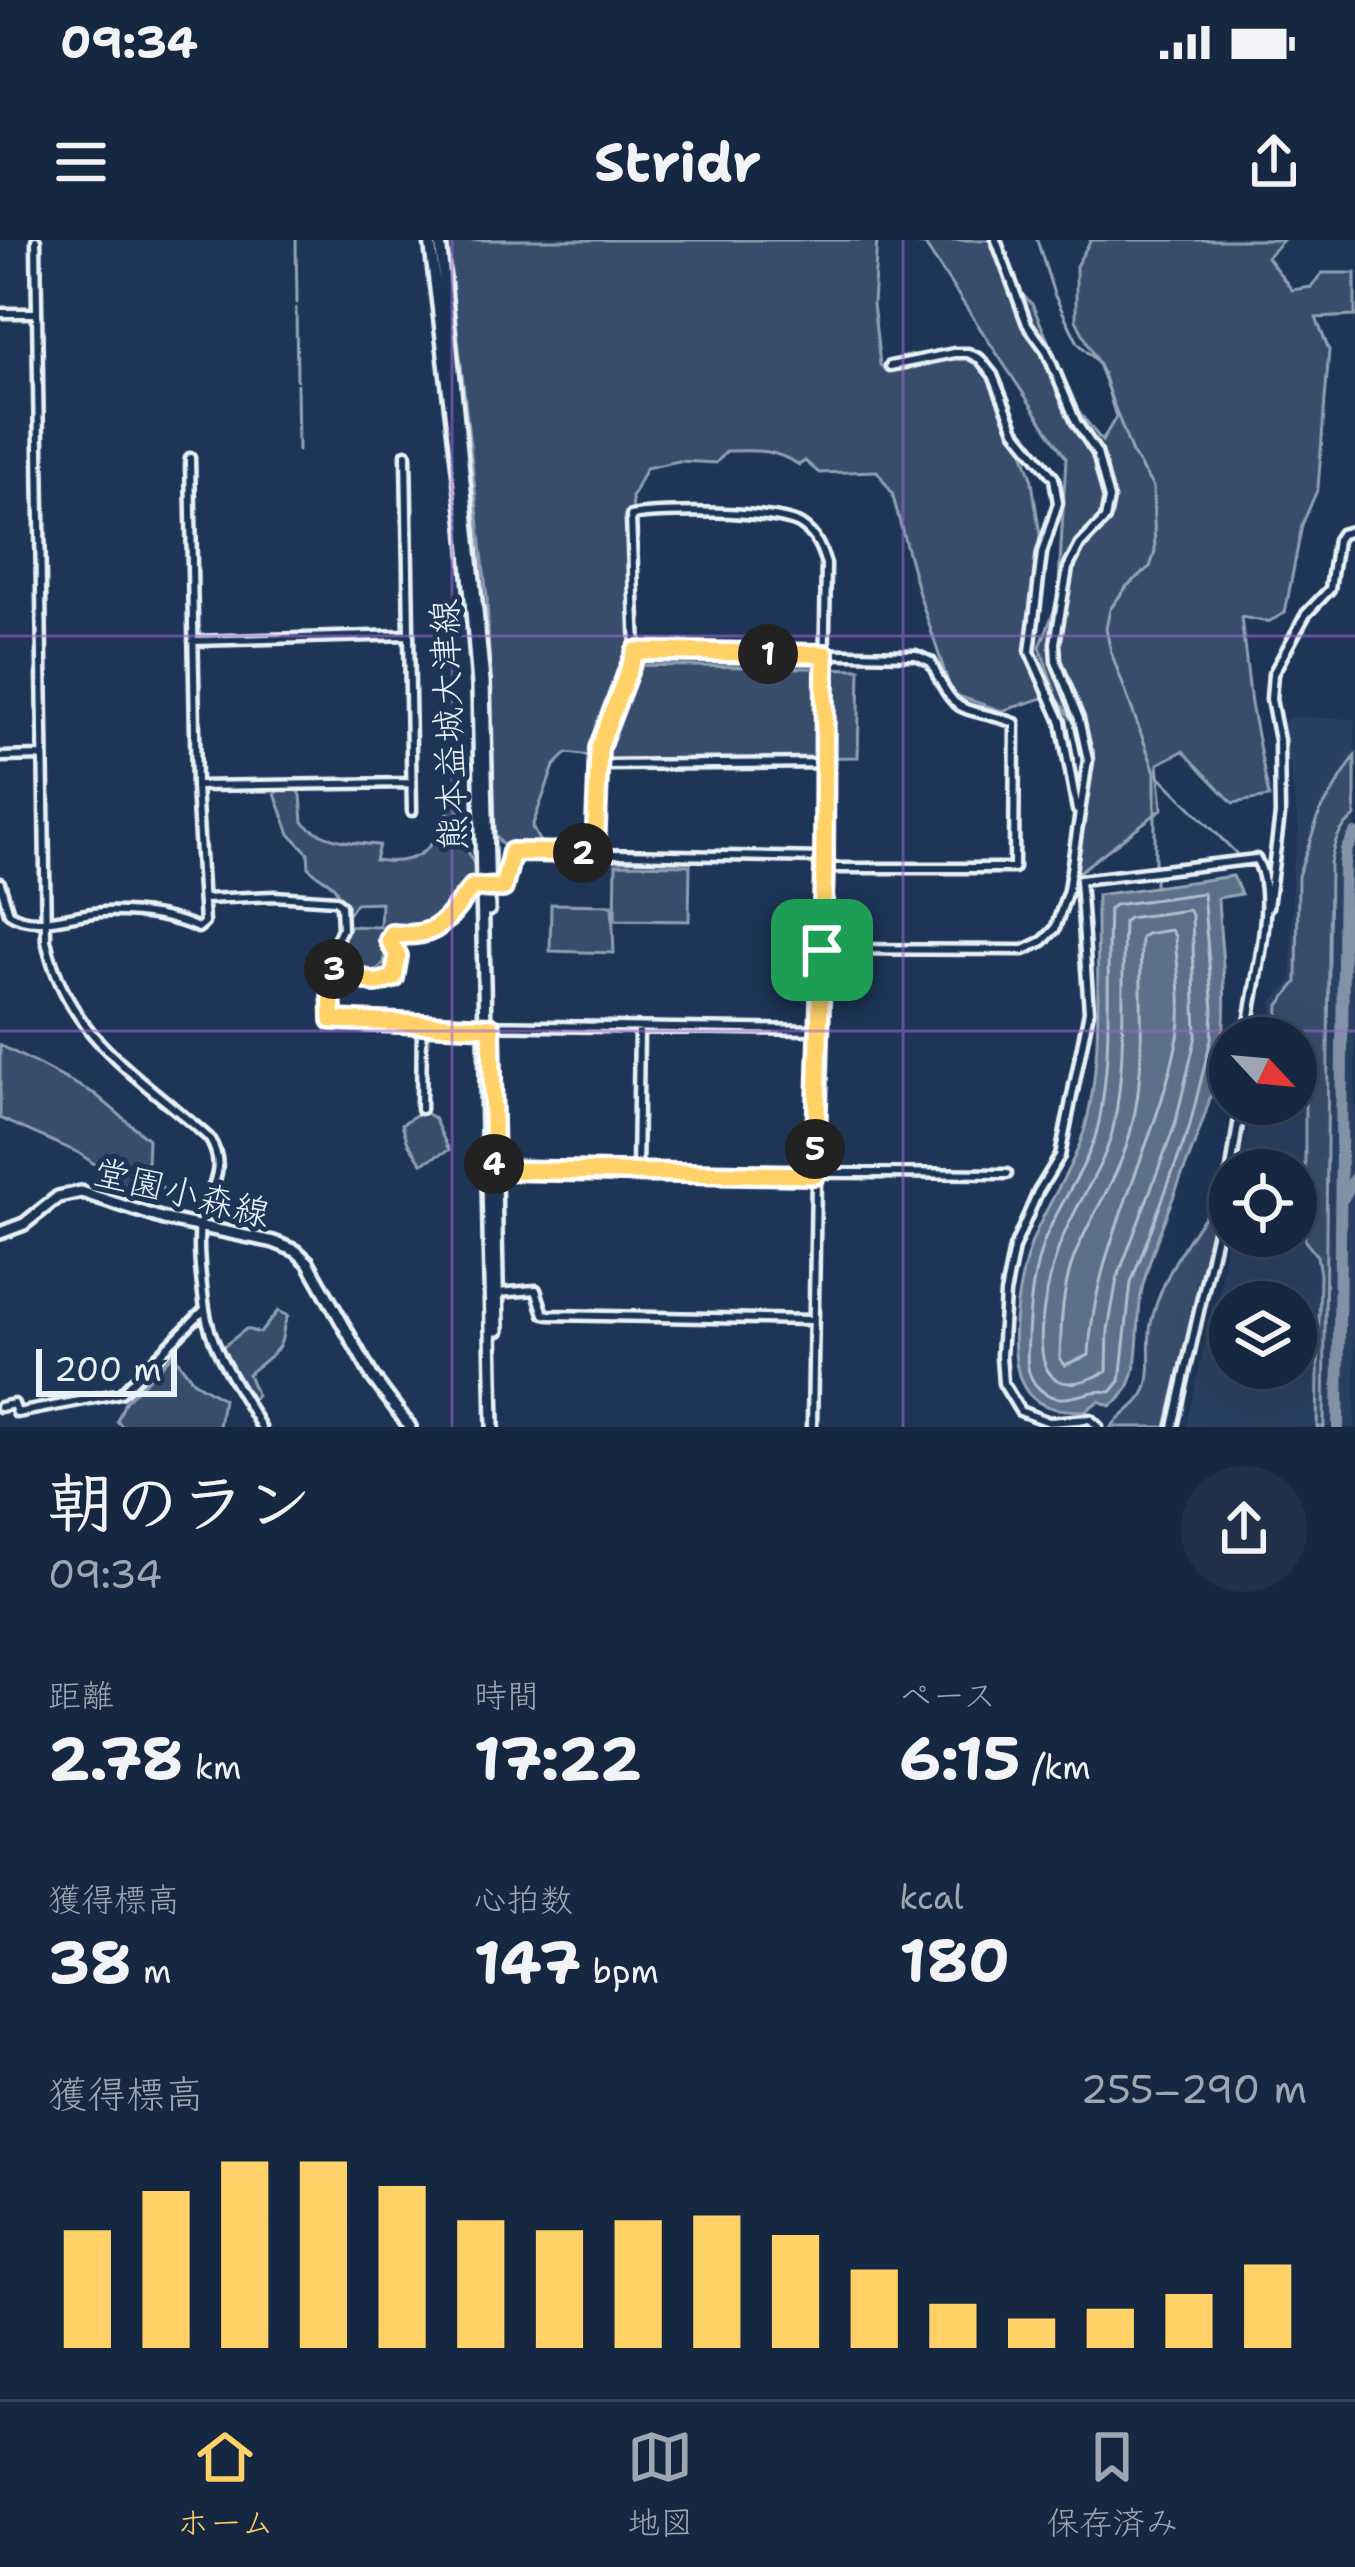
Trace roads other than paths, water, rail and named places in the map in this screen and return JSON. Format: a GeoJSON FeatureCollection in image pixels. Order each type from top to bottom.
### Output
{"type":"FeatureCollection","features":[{"type":"Feature","properties":{"kind":"main road","name":"熊本益城大津線"},"geometry":{"type":"LineString","coordinates":[[430,240],[465,526],[478,686],[489,1026]]}},
{"type":"Feature","properties":{"kind":"main road","name":"熊本益城大津線"},"geometry":{"type":"LineString","coordinates":[[440,240],[484,681],[496,1427]]}},
{"type":"Feature","properties":{"kind":"main road","name":"熊本益城大津線"},"geometry":{"type":"LineString","coordinates":[[489,1170],[497,1293],[496,1427]]}},
{"type":"Feature","properties":{"kind":"main road","name":"堂園小森線"},"geometry":{"type":"LineString","coordinates":[[0,1233],[23,1224],[70,1192],[296,1251],[308,1262],[372,1376],[410,1427]]}},
{"type":"Feature","properties":{"kind":"street"},"geometry":{"type":"LineString","coordinates":[[35,240],[44,921],[50,956],[85,1030],[117,1063],[182,1114],[218,1153],[217,1177],[200,1227],[205,1310],[213,1339],[262,1427]]}},
{"type":"Feature","properties":{"kind":"street"},"geometry":{"type":"LineString","coordinates":[[822,950],[1010,951],[1033,947],[1055,929],[1063,912],[1088,760],[1079,718],[1056,661],[1055,643],[1068,568],[1080,545],[1105,519],[1109,490],[1097,453],[1076,422],[1046,350],[1027,323],[996,240]]}},
{"type":"Feature","properties":{"kind":"street"},"geometry":{"type":"LineString","coordinates":[[0,313],[35,313]]}},
{"type":"Feature","properties":{"kind":"street"},"geometry":{"type":"LineString","coordinates":[[890,366],[954,353],[968,352],[980,359],[993,375],[1015,430],[1054,478],[1058,503],[1042,553],[1030,652],[1061,722],[1078,816]]}},
{"type":"Feature","properties":{"kind":"street"},"geometry":{"type":"LineString","coordinates":[[406,454],[412,811]]}},
{"type":"Feature","properties":{"kind":"street"},"geometry":{"type":"LineString","coordinates":[[0,883],[13,917],[44,921],[106,912],[167,916],[198,928],[204,923],[196,786],[190,458]]}},
{"type":"Feature","properties":{"kind":"street"},"geometry":{"type":"LineString","coordinates":[[595,853],[601,737],[636,651],[631,516],[770,515],[796,522],[819,544],[826,564],[812,1427]]}},
{"type":"Feature","properties":{"kind":"street"},"geometry":{"type":"LineString","coordinates":[[1250,1005],[1280,815],[1273,674],[1306,614],[1330,589],[1336,540],[1355,530]]}},
{"type":"Feature","properties":{"kind":"street"},"geometry":{"type":"LineString","coordinates":[[193,641],[408,634]]}},
{"type":"Feature","properties":{"kind":"street"},"geometry":{"type":"LineString","coordinates":[[331,968],[386,983],[398,973],[398,956],[389,940],[392,934],[415,936],[444,924],[473,887],[501,888],[512,852],[1014,868],[1015,722],[958,707],[925,657],[636,651]]}},
{"type":"Feature","properties":{"kind":"street"},"geometry":{"type":"LineString","coordinates":[[0,757],[42,756]]}},
{"type":"Feature","properties":{"kind":"street"},"geometry":{"type":"LineString","coordinates":[[598,765],[824,763]]}},
{"type":"Feature","properties":{"kind":"street"},"geometry":{"type":"LineString","coordinates":[[196,786],[411,783]]}},
{"type":"Feature","properties":{"kind":"street"},"geometry":{"type":"LineString","coordinates":[[1098,1427],[1090,1419],[1049,1422],[1020,1411],[1003,1383],[1001,1356],[1003,1308],[1014,1248],[1060,1156],[1089,1011],[1080,880],[1256,860],[1264,871],[1264,918],[1249,1017]]}},
{"type":"Feature","properties":{"kind":"street"},"geometry":{"type":"LineString","coordinates":[[203,899],[335,899],[341,905],[342,929],[330,953],[334,1023],[817,1030]]}},
{"type":"Feature","properties":{"kind":"street"},"geometry":{"type":"LineString","coordinates":[[421,1109],[422,1026]]}},
{"type":"Feature","properties":{"kind":"street"},"geometry":{"type":"LineString","coordinates":[[637,1174],[638,1028]]}},
{"type":"Feature","properties":{"kind":"street"},"geometry":{"type":"LineString","coordinates":[[489,1170],[1007,1174]]}},
{"type":"Feature","properties":{"kind":"street"},"geometry":{"type":"LineString","coordinates":[[1173,1427],[1211,1257]]}},
{"type":"Feature","properties":{"kind":"street"},"geometry":{"type":"LineString","coordinates":[[497,1293],[536,1290],[548,1315],[813,1320]]}},
{"type":"Feature","properties":{"kind":"street"},"geometry":{"type":"LineString","coordinates":[[0,1407],[14,1404],[17,1413],[121,1393],[205,1310]]}},
{"type":"Feature","properties":{"kind":"water"},"geometry":{"type":"Polygon","coordinates":[[[1233,876],[1241,894],[1218,898],[1224,1017],[1209,1017],[1209,1101],[1142,1289],[1134,1371],[1121,1397],[1110,1406],[1099,1401],[1085,1411],[1051,1408],[1033,1398],[1017,1365],[1015,1318],[1030,1249],[1076,1153],[1092,1097],[1097,895],[1233,876]]]}},
{"type":"Feature","properties":{"kind":"waterway"},"geometry":{"type":"LineString","coordinates":[[296,240],[297,303]]}},
{"type":"Feature","properties":{"kind":"waterway"},"geometry":{"type":"LineString","coordinates":[[1037,240],[1054,294],[1078,343],[1097,361],[1132,453],[1153,487],[1155,552],[1150,567],[1110,609],[1106,629],[1111,652],[1155,772],[1236,853]]}},
{"type":"Feature","properties":{"kind":"waterway"},"geometry":{"type":"LineString","coordinates":[[296,308],[297,380]]}},
{"type":"Feature","properties":{"kind":"waterway"},"geometry":{"type":"LineString","coordinates":[[297,384],[298,451]]}},
{"type":"Feature","properties":{"kind":"waterway"},"geometry":{"type":"LineString","coordinates":[[1155,772],[1155,887]]}}]}
